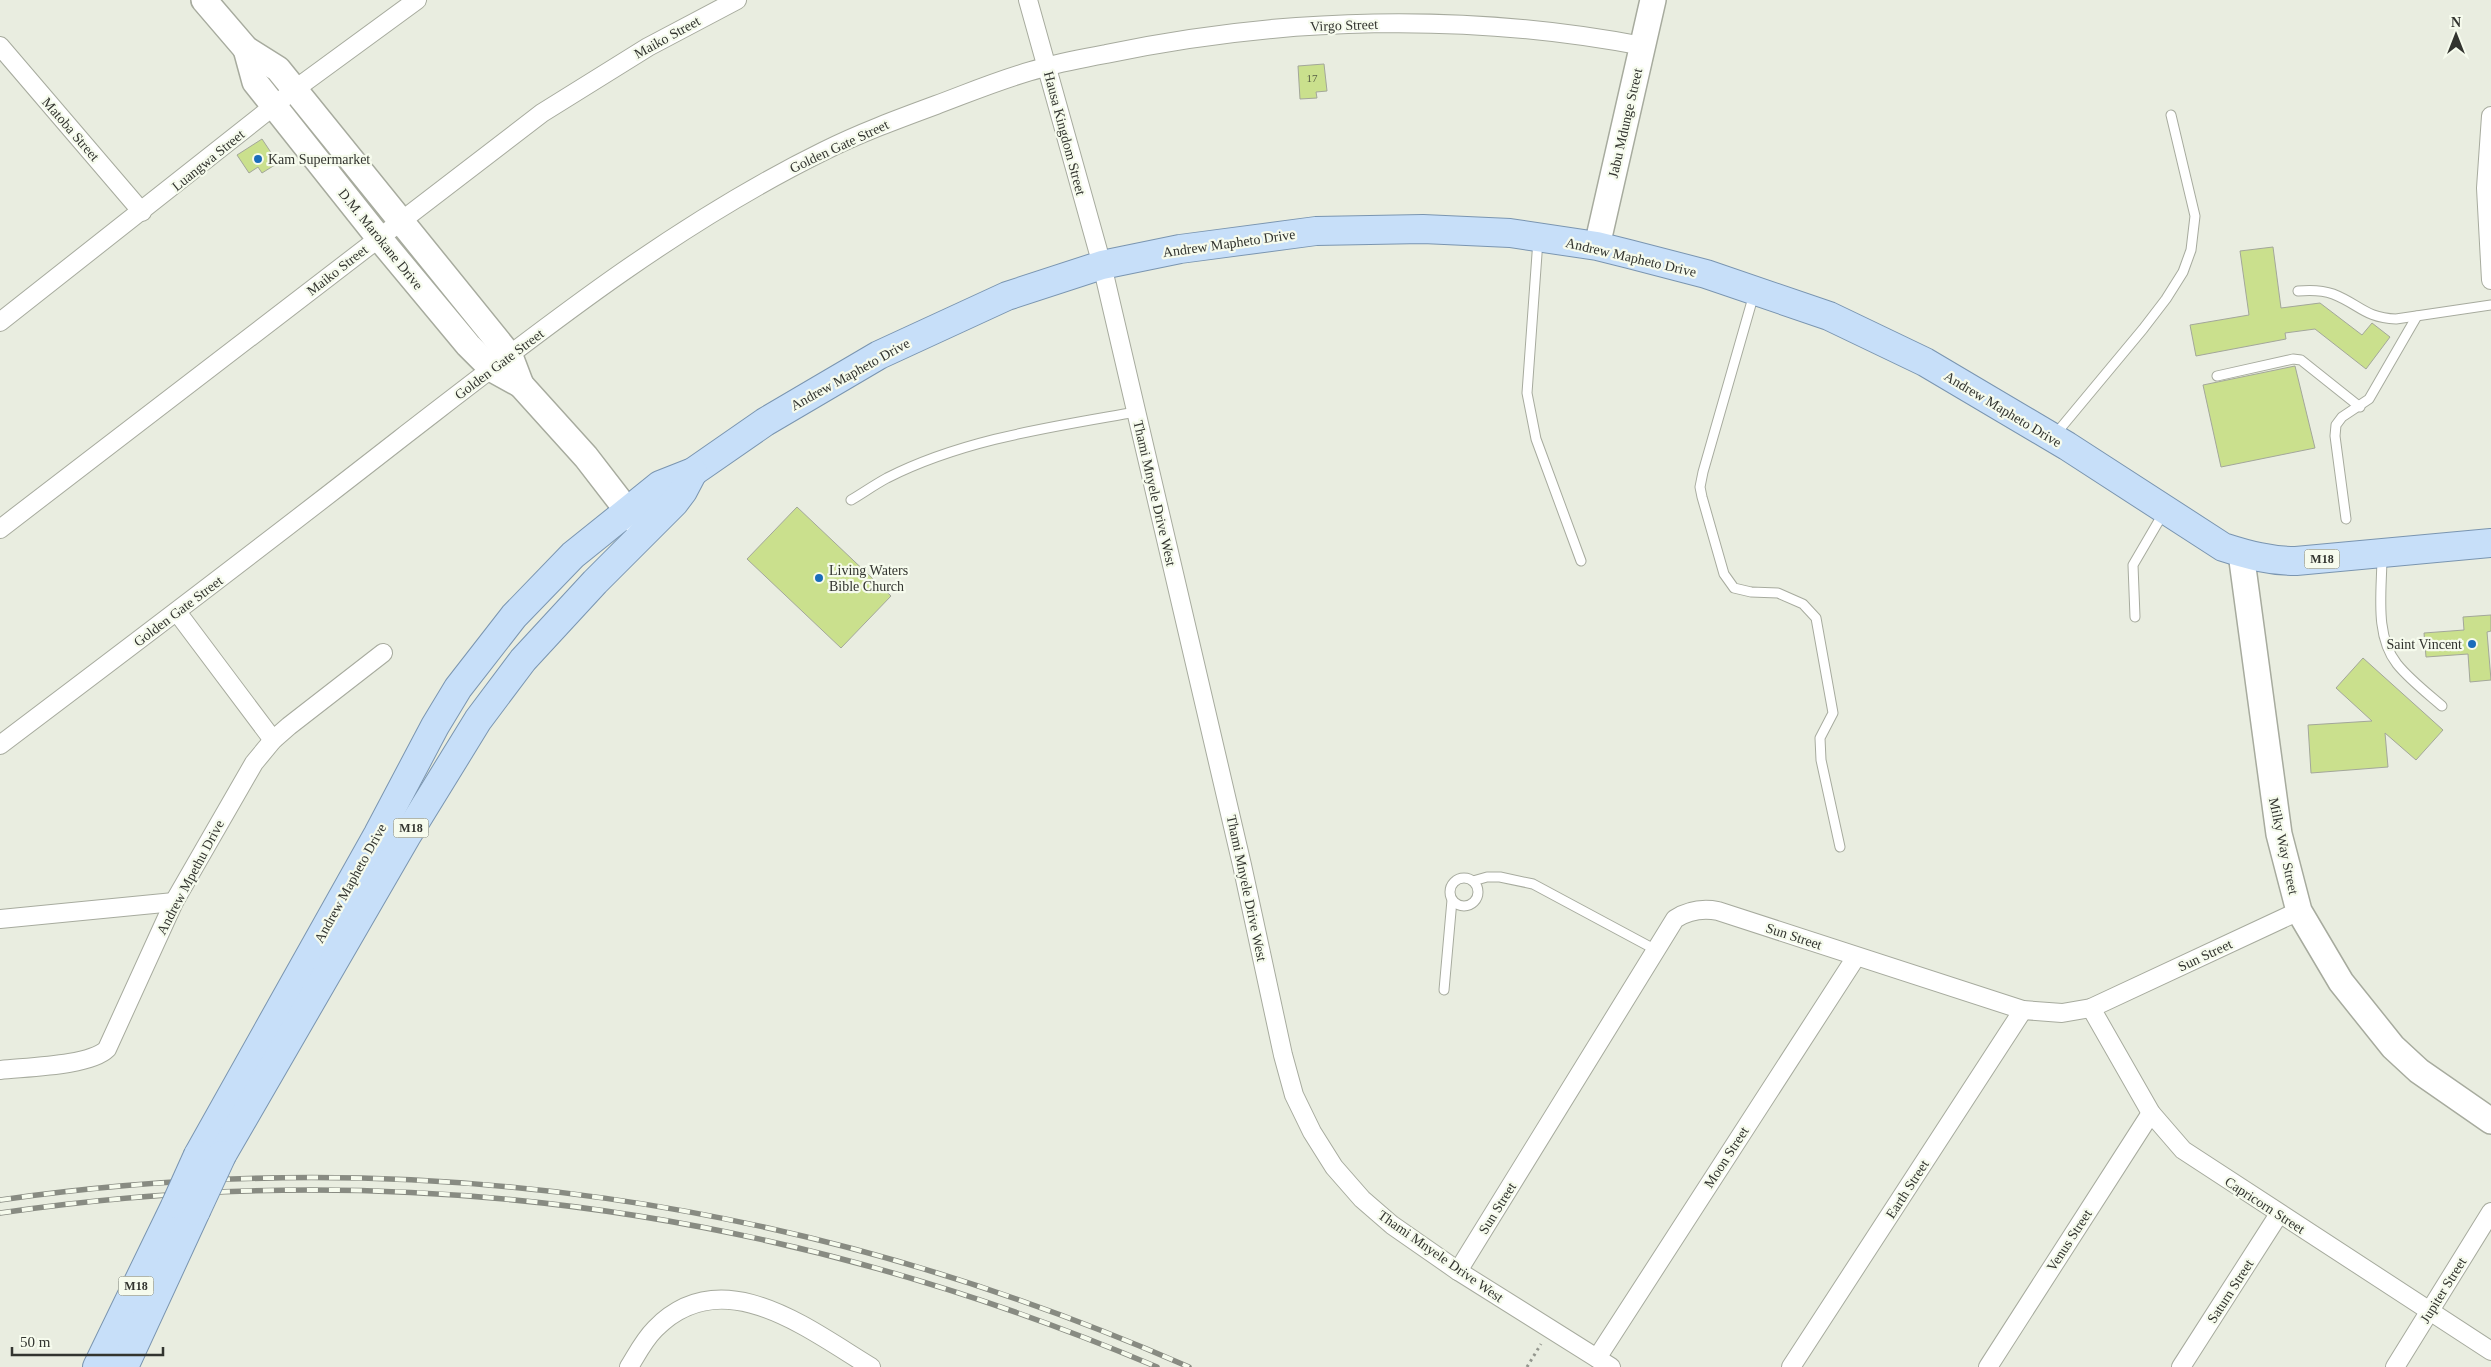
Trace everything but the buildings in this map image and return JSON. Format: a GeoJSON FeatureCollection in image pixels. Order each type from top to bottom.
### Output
{"type":"FeatureCollection","features":[{"type":"Feature","properties":{"kind":"main road","name":"D.M. Marokane Drive"},"geometry":{"type":"LineString","coordinates":[[204,0],[246,49],[278,69],[401,220],[501,363],[586,457],[644,531]]}},
{"type":"Feature","properties":{"kind":"main road","name":"Jabu Mdunge Street"},"geometry":{"type":"LineString","coordinates":[[1597,246],[1653,0]]}},
{"type":"Feature","properties":{"kind":"main road","name":"D.M. Marokane Drive"},"geometry":{"type":"LineString","coordinates":[[246,49],[254,82],[379,238],[468,345],[501,363]]}},
{"type":"Feature","properties":{"kind":"main road","name":"Andrew Mapheto Drive"},"geometry":{"type":"LineString","coordinates":[[124,1367],[186,1208],[210,1155],[435,726],[458,688],[514,616],[573,555],[660,485],[693,472],[764,422],[879,355],[1007,296],[1102,265],[1180,249],[1316,231],[1423,229],[1510,233],[1597,246],[1706,274],[1829,316],[1925,362],[2052,438],[2224,547],[2241,553],[2273,561],[2296,561],[2491,543]]}},
{"type":"Feature","properties":{"kind":"main road","name":"Andrew Mapheto Drive"},"geometry":{"type":"LineString","coordinates":[[210,1155],[478,720],[530,653],[683,491],[693,472]]}},
{"type":"Feature","properties":{"kind":"main road","name":"Milky Way Street"},"geometry":{"type":"LineString","coordinates":[[2241,553],[2279,834],[2299,911],[2341,982],[2364,1014],[2393,1047],[2419,1071],[2491,1120]]}},
{"type":"Feature","properties":{"kind":"main road","name":"Andrew Mapheto Drive"},"geometry":{"type":"LineString","coordinates":[[97,1367],[186,1208]]}},
{"type":"Feature","properties":{"kind":"street","name":"Luangwa Street"},"geometry":{"type":"LineString","coordinates":[[1,318],[142,212],[294,90],[417,0]]}},
{"type":"Feature","properties":{"kind":"street","name":"Maiko Street"},"geometry":{"type":"LineString","coordinates":[[0,529],[542,113],[648,47],[737,0]]}},
{"type":"Feature","properties":{"kind":"street","name":"Hausa Kingdom Street"},"geometry":{"type":"LineString","coordinates":[[1028,0],[1102,265]]}},
{"type":"Feature","properties":{"kind":"street","name":"Virgo Street"},"geometry":{"type":"LineString","coordinates":[[1047,66],[1168,41],[1220,33],[1334,24],[1458,25],[1536,31],[1643,46]]}},
{"type":"Feature","properties":{"kind":"street","name":"Matoba Street"},"geometry":{"type":"LineString","coordinates":[[0,46],[142,212]]}},
{"type":"Feature","properties":{"kind":"street","name":"Golden Gate Street"},"geometry":{"type":"LineString","coordinates":[[0,745],[177,612],[501,363],[641,259],[778,174],[868,130],[1047,66]]}},
{"type":"Feature","properties":{"kind":"street"},"geometry":{"type":"LineString","coordinates":[[2491,116],[2486,188],[2491,280]]}},
{"type":"Feature","properties":{"kind":"street","name":"Thami Mnyele Drive West"},"geometry":{"type":"LineString","coordinates":[[1102,265],[1242,865],[1283,1055],[1294,1095],[1312,1132],[1330,1160],[1362,1199],[1392,1225],[1458,1271],[1604,1362]]}},
{"type":"Feature","properties":{"kind":"street"},"geometry":{"type":"LineString","coordinates":[[177,612],[273,740]]}},
{"type":"Feature","properties":{"kind":"street","name":"Andrew Mpethu Drive"},"geometry":{"type":"LineString","coordinates":[[0,1070],[85,1060],[101,1054],[107,1049],[174,902],[243,780],[273,740],[383,653]]}},
{"type":"Feature","properties":{"kind":"street"},"geometry":{"type":"LineString","coordinates":[[0,919],[174,902]]}},
{"type":"Feature","properties":{"kind":"street","name":"Sun Street"},"geometry":{"type":"LineString","coordinates":[[1458,1271],[1675,919],[1684,913],[1707,909],[2023,1010],[2062,1013],[2091,1008],[2299,911]]}},
{"type":"Feature","properties":{"kind":"street","name":"Moon Street"},"geometry":{"type":"LineString","coordinates":[[1604,1362],[1856,957]]}},
{"type":"Feature","properties":{"kind":"street","name":"Capricorn Street"},"geometry":{"type":"LineString","coordinates":[[2091,1008],[2151,1114],[2183,1150],[2491,1351]]}},
{"type":"Feature","properties":{"kind":"street","name":"Earth Street"},"geometry":{"type":"LineString","coordinates":[[1791,1367],[2023,1010]]}},
{"type":"Feature","properties":{"kind":"street","name":"Venus Street"},"geometry":{"type":"LineString","coordinates":[[1988,1367],[2151,1114]]}},
{"type":"Feature","properties":{"kind":"street","name":"Jupiter Street"},"geometry":{"type":"LineString","coordinates":[[2394,1367],[2491,1212]]}},
{"type":"Feature","properties":{"kind":"street","name":"Saturn Street"},"geometry":{"type":"LineString","coordinates":[[2181,1367],[2279,1214]]}},
{"type":"Feature","properties":{"kind":"street"},"geometry":{"type":"LineString","coordinates":[[629,1367],[644,1344],[663,1322],[693,1305],[726,1299],[740,1300],[768,1307],[871,1367]]}},
{"type":"Feature","properties":{"kind":"lane"},"geometry":{"type":"LineString","coordinates":[[2052,438],[2143,330],[2183,272],[2191,250],[2195,216],[2171,114]]}},
{"type":"Feature","properties":{"kind":"lane"},"geometry":{"type":"LineString","coordinates":[[1538,237],[1527,393],[1528,403],[1536,439],[1582,561]]}},
{"type":"Feature","properties":{"kind":"lane"},"geometry":{"type":"LineString","coordinates":[[2298,291],[2314,290],[2333,294],[2369,315],[2385,319],[2491,305]]}},
{"type":"Feature","properties":{"kind":"lane"},"geometry":{"type":"LineString","coordinates":[[1755,291],[1700,487],[1724,574],[1734,588],[1751,592],[1778,593],[1803,604],[1816,618],[1833,713],[1820,738],[1821,760],[1840,847]]}},
{"type":"Feature","properties":{"kind":"lane"},"geometry":{"type":"LineString","coordinates":[[2346,519],[2335,436],[2336,425],[2342,417],[2360,407],[2369,399],[2416,316]]}},
{"type":"Feature","properties":{"kind":"lane"},"geometry":{"type":"LineString","coordinates":[[2216,376],[2293,359],[2301,360],[2360,407]]}},
{"type":"Feature","properties":{"kind":"lane"},"geometry":{"type":"LineString","coordinates":[[851,500],[894,475],[971,446],[1011,435],[1136,412]]}},
{"type":"Feature","properties":{"kind":"lane"},"geometry":{"type":"LineString","coordinates":[[2135,617],[2132,565],[2165,511]]}},
{"type":"Feature","properties":{"kind":"lane"},"geometry":{"type":"LineString","coordinates":[[2382,553],[2382,625],[2386,645],[2397,664],[2442,706]]}},
{"type":"Feature","properties":{"kind":"lane"},"geometry":{"type":"LineString","coordinates":[[1444,990],[1452,900],[1451,887],[1455,881],[1461,878],[1473,881],[1487,877],[1500,877],[1533,884],[1656,950]]}},
{"type":"Feature","properties":{"kind":"lane"},"geometry":{"type":"LineString","coordinates":[[1452,900],[1464,906],[1476,900],[1477,887],[1473,881]]}},
{"type":"Feature","properties":{"kind":"path"},"geometry":{"type":"LineString","coordinates":[[1527,1367],[1551,1329]]}},
{"type":"Feature","properties":{"kind":"railway"},"geometry":{"type":"LineString","coordinates":[[0,1200],[154,1183],[307,1178],[457,1183],[606,1198],[754,1225],[900,1262],[1045,1309],[1189,1367]]}},
{"type":"Feature","properties":{"kind":"railway"},"geometry":{"type":"LineString","coordinates":[[0,1213],[150,1196],[298,1190],[444,1194],[589,1209],[733,1233],[876,1268],[1017,1313],[1157,1367]]}},
{"type":"Feature","properties":{"kind":"place","name":"Kam Supermarket"},"geometry":{"type":"Point","coordinates":[258,159]}},
{"type":"Feature","properties":{"kind":"place","name":"Living Waters Bible Church"},"geometry":{"type":"Point","coordinates":[819,578]}},
{"type":"Feature","properties":{"kind":"place","name":"Saint Vincent"},"geometry":{"type":"Point","coordinates":[2472,644]}}]}
